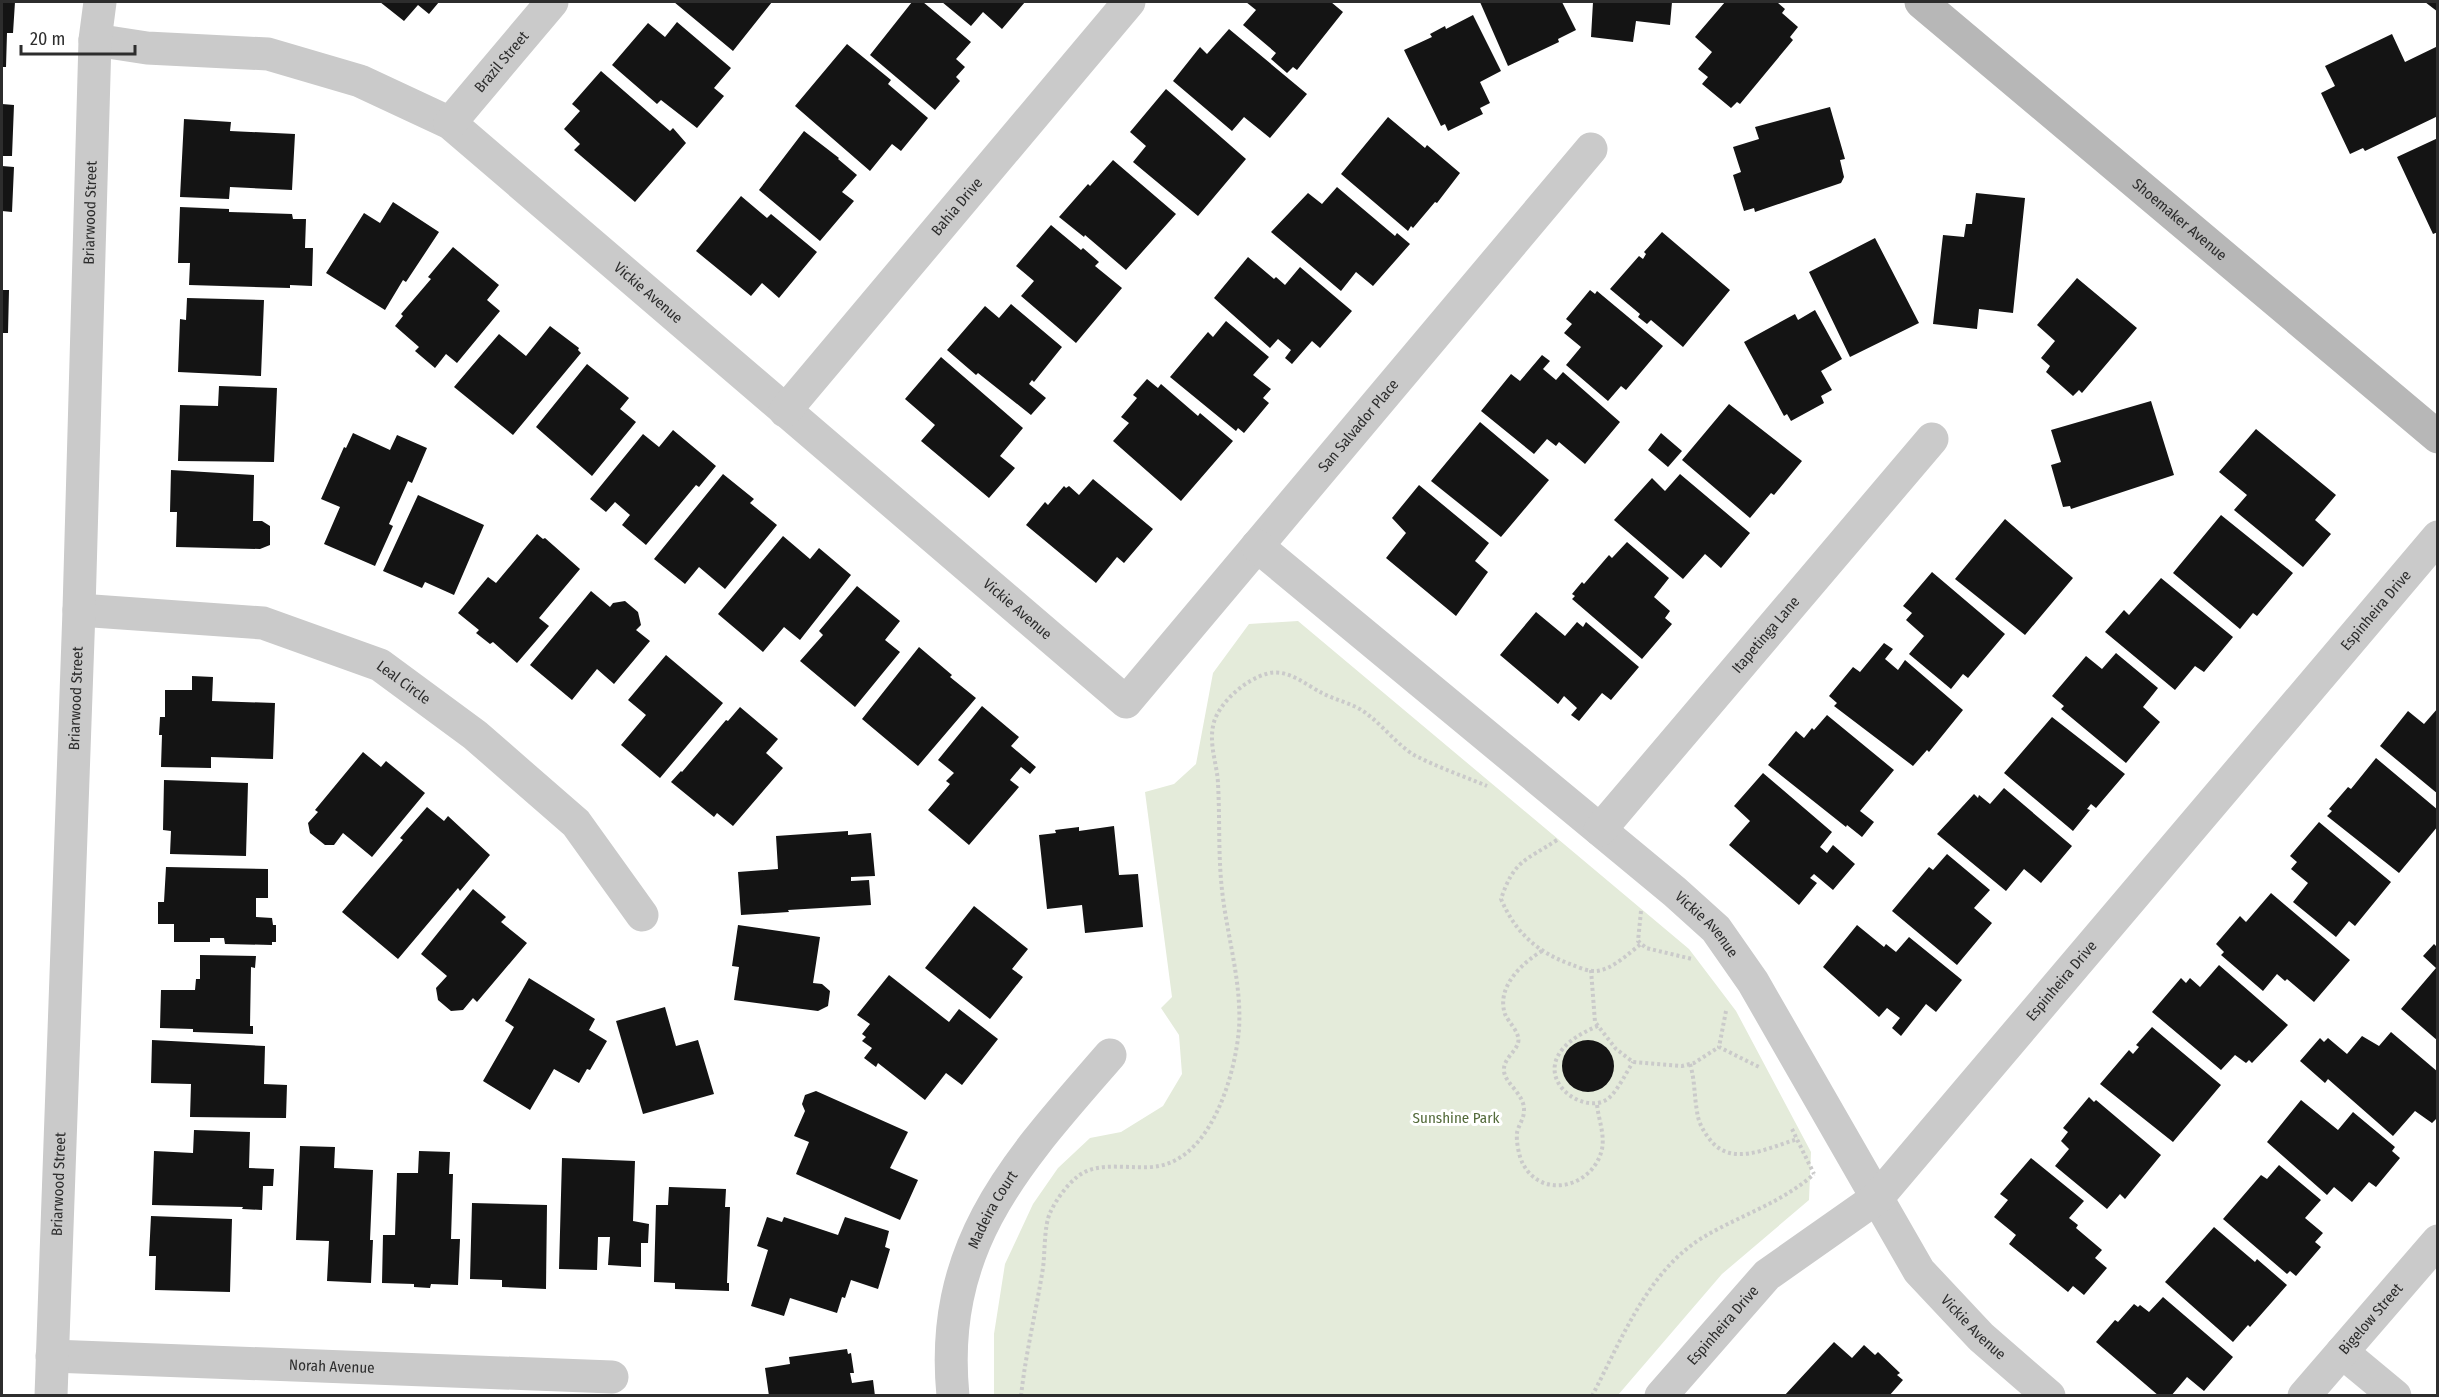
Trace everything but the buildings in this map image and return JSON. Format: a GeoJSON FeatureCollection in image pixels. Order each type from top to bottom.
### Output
{"type":"FeatureCollection","features":[{"type":"Feature","properties":{"kind":"street","name":"Briarwood Street"},"geometry":{"type":"LineString","coordinates":[[51,1395],[79,610],[95,40],[100,2]]}},
{"type":"Feature","properties":{"kind":"street","name":"Brazil Street"},"geometry":{"type":"LineString","coordinates":[[450,123],[552,2]]}},
{"type":"Feature","properties":{"kind":"street","name":"Bahia Drive"},"geometry":{"type":"LineString","coordinates":[[785,411],[1129,2]]}},
{"type":"Feature","properties":{"kind":"street","name":"Shoemaker Avenue"},"geometry":{"type":"LineString","coordinates":[[1921,2],[2438,437]]}},
{"type":"Feature","properties":{"kind":"street","name":"Vickie Avenue"},"geometry":{"type":"LineString","coordinates":[[95,40],[147,48],[268,54],[360,81],[450,123],[1126,702]]}},
{"type":"Feature","properties":{"kind":"street","name":"San Salvador Place"},"geometry":{"type":"LineString","coordinates":[[1126,702],[1591,149]]}},
{"type":"Feature","properties":{"kind":"street","name":"Itapetinga Lane"},"geometry":{"type":"LineString","coordinates":[[1600,830],[1932,439]]}},
{"type":"Feature","properties":{"kind":"street","name":"Espinheira Drive"},"geometry":{"type":"LineString","coordinates":[[1661,1395],[1767,1275],[1878,1197],[2438,537]]}},
{"type":"Feature","properties":{"kind":"street","name":"Vickie Avenue"},"geometry":{"type":"LineString","coordinates":[[1257,546],[1716,929],[1753,982],[1919,1271],[1981,1337],[2049,1395]]}},
{"type":"Feature","properties":{"kind":"street","name":"Leal Circle"},"geometry":{"type":"LineString","coordinates":[[79,610],[263,623],[380,666],[475,735],[576,823],[642,915]]}},
{"type":"Feature","properties":{"kind":"street","name":"Madeira Court"},"geometry":{"type":"LineString","coordinates":[[952,1395],[949,1360],[959,1281],[983,1221],[1014,1169],[1110,1055]]}},
{"type":"Feature","properties":{"kind":"street","name":"Bigelow Street"},"geometry":{"type":"LineString","coordinates":[[2304,1395],[2438,1241]]}},
{"type":"Feature","properties":{"kind":"street"},"geometry":{"type":"LineString","coordinates":[[2342,1352],[2395,1395]]}},
{"type":"Feature","properties":{"kind":"street","name":"Norah Avenue"},"geometry":{"type":"LineString","coordinates":[[52,1356],[612,1377]]}},
{"type":"Feature","properties":{"kind":"path"},"geometry":{"type":"LineString","coordinates":[[1021,1395],[1028,1338],[1039,1292],[1049,1214],[1059,1197],[1077,1176],[1094,1169],[1159,1166],[1179,1158],[1202,1137],[1215,1117],[1235,1059],[1239,1007],[1220,860],[1218,778],[1212,744],[1213,726],[1218,713],[1228,699],[1268,672],[1282,673],[1363,711],[1397,744],[1416,756],[1496,789]]}},
{"type":"Feature","properties":{"kind":"path"},"geometry":{"type":"LineString","coordinates":[[1552,832],[1560,838],[1514,869],[1501,899],[1508,915],[1518,928],[1531,944],[1552,957],[1595,971],[1607,968],[1641,944]]}},
{"type":"Feature","properties":{"kind":"path"},"geometry":{"type":"LineString","coordinates":[[1642,905],[1638,941],[1646,948],[1690,958],[1698,963]]}},
{"type":"Feature","properties":{"kind":"path"},"geometry":{"type":"LineString","coordinates":[[1542,951],[1527,960],[1513,975],[1504,1000],[1505,1013],[1518,1035],[1518,1042],[1505,1063],[1504,1073],[1520,1097],[1524,1110],[1517,1134],[1522,1163],[1536,1179],[1547,1185],[1572,1185],[1587,1176],[1597,1164],[1603,1137],[1597,1104]]}},
{"type":"Feature","properties":{"kind":"path"},"geometry":{"type":"LineString","coordinates":[[1591,970],[1593,1011],[1598,1026],[1616,1049],[1633,1062],[1652,1065],[1690,1064],[1719,1047]]}},
{"type":"Feature","properties":{"kind":"path"},"geometry":{"type":"LineString","coordinates":[[1719,1047],[1726,1007]]}},
{"type":"Feature","properties":{"kind":"path"},"geometry":{"type":"LineString","coordinates":[[1598,1026],[1582,1032],[1562,1047],[1554,1066],[1555,1079],[1563,1091],[1585,1102],[1597,1104],[1610,1098],[1633,1062]]}},
{"type":"Feature","properties":{"kind":"path"},"geometry":{"type":"LineString","coordinates":[[1719,1047],[1758,1066],[1764,1075]]}},
{"type":"Feature","properties":{"kind":"path"},"geometry":{"type":"LineString","coordinates":[[1690,1064],[1695,1080],[1697,1111],[1701,1127],[1723,1152],[1736,1156],[1798,1139]]}},
{"type":"Feature","properties":{"kind":"path"},"geometry":{"type":"LineString","coordinates":[[1790,1125],[1814,1174],[1819,1176]]}},
{"type":"Feature","properties":{"kind":"path"},"geometry":{"type":"LineString","coordinates":[[1592,1395],[1654,1284],[1677,1259],[1700,1240],[1799,1188],[1814,1174]]}},
{"type":"Feature","properties":{"kind":"green space","name":"Sunshine Park"},"geometry":{"type":"Polygon","coordinates":[[[1298,621],[1689,949],[1736,1011],[1811,1152],[1809,1200],[1722,1274],[1618,1395],[994,1395],[994,1334],[1005,1264],[1033,1204],[1058,1168],[1090,1138],[1121,1132],[1163,1106],[1182,1074],[1179,1035],[1161,1008],[1172,997],[1145,792],[1174,784],[1196,764],[1213,673],[1249,624],[1298,621]]]}}]}
